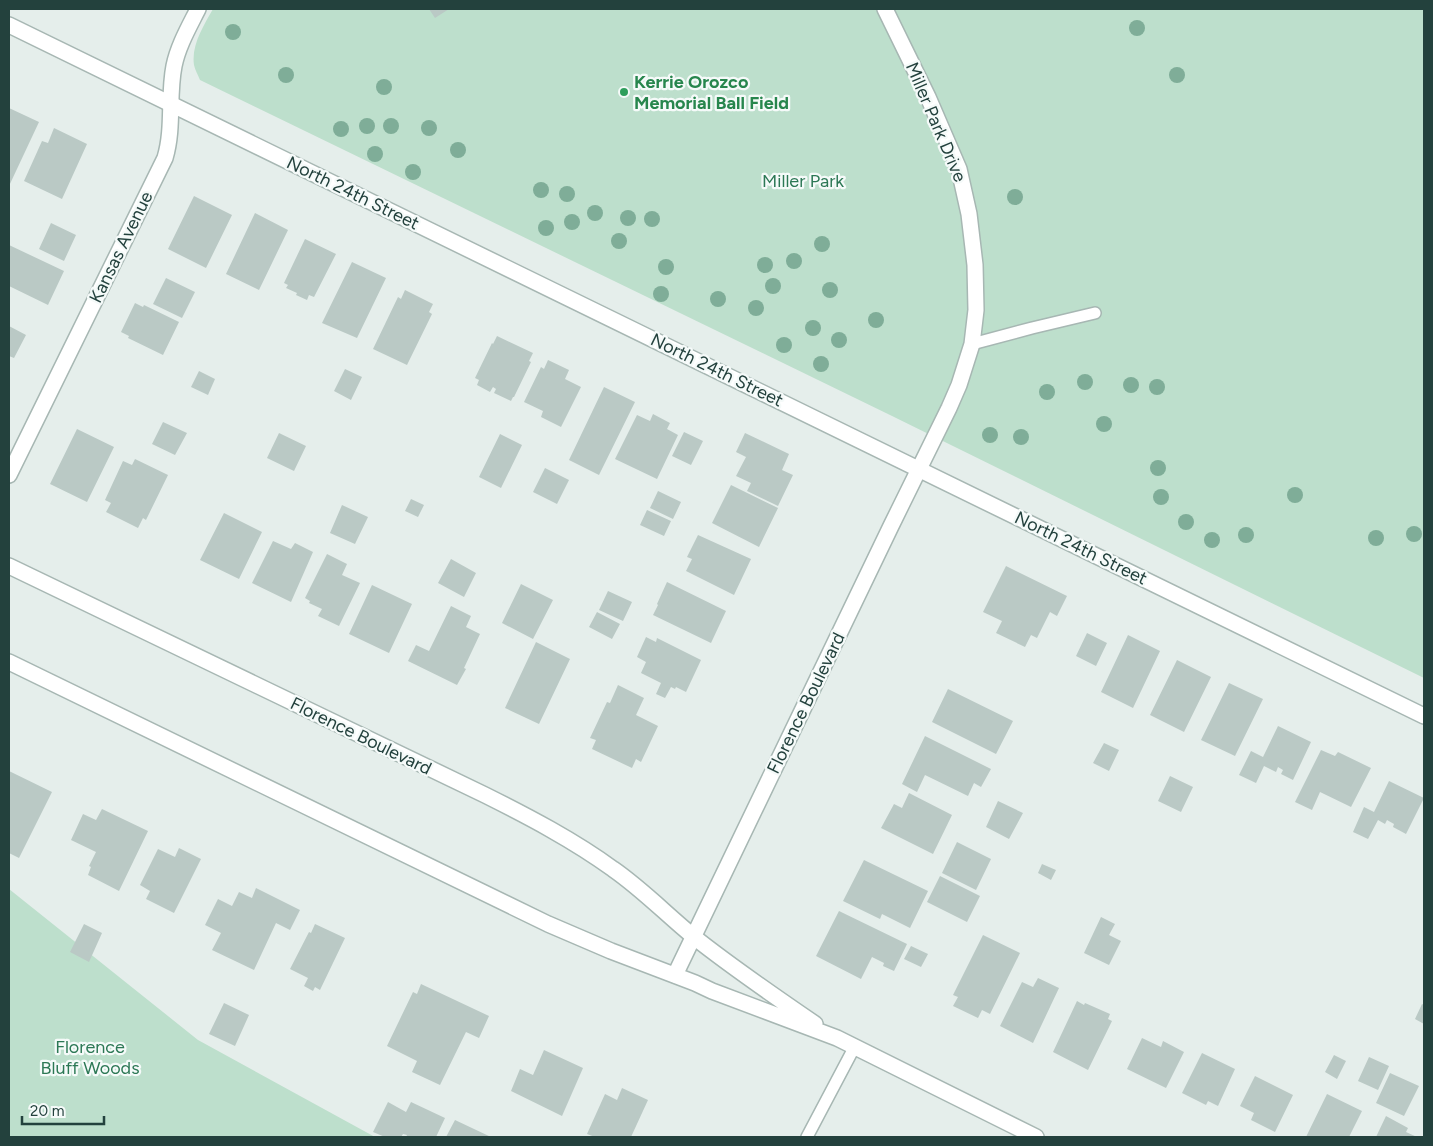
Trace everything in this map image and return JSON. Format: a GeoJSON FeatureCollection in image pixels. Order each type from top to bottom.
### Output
{"type":"FeatureCollection","features":[{"type":"Feature","properties":{"kind":"street","name":"Kansas Avenue"},"geometry":{"type":"LineString","coordinates":[[9,475],[165,158],[170,135],[176,58],[198,9]]}},
{"type":"Feature","properties":{"kind":"street","name":"Miller Park Drive"},"geometry":{"type":"LineString","coordinates":[[885,9],[928,97],[959,169],[969,214],[975,265],[976,310],[972,344],[955,396],[920,469]]}},
{"type":"Feature","properties":{"kind":"street","name":"North 24th Street"},"geometry":{"type":"LineString","coordinates":[[9,25],[1424,716]]}},
{"type":"Feature","properties":{"kind":"street","name":"Florence Boulevard"},"geometry":{"type":"LineString","coordinates":[[675,975],[886,535],[920,469]]}},
{"type":"Feature","properties":{"kind":"street","name":"Florence Boulevard"},"geometry":{"type":"LineString","coordinates":[[9,566],[550,828],[579,845],[626,878],[694,936],[761,988],[836,1038],[1036,1137]]}},
{"type":"Feature","properties":{"kind":"street","name":"Florence Boulevard"},"geometry":{"type":"LineString","coordinates":[[9,662],[554,927],[712,991],[836,1038]]}},
{"type":"Feature","properties":{"kind":"lane"},"geometry":{"type":"LineString","coordinates":[[972,344],[1095,313]]}},
{"type":"Feature","properties":{"kind":"lane"},"geometry":{"type":"LineString","coordinates":[[807,1137],[854,1048]]}},
{"type":"Feature","properties":{"kind":"green space","name":"Miller Park"},"geometry":{"type":"Polygon","coordinates":[[[213,9],[1424,9],[1424,678],[890,415],[200,80],[194,65],[194,50],[213,9]]]}},
{"type":"Feature","properties":{"kind":"green space","name":"Florence Bluff Woods"},"geometry":{"type":"Polygon","coordinates":[[[9,889],[198,1040],[375,1137],[9,1137],[9,889]]]}},
{"type":"Feature","properties":{"kind":"building"},"geometry":{"type":"Polygon","coordinates":[[[429,9],[449,9],[435,18],[429,9]]]}},
{"type":"Feature","properties":{"kind":"building"},"geometry":{"type":"Polygon","coordinates":[[[9,108],[39,122],[9,186],[9,108]]]}},
{"type":"Feature","properties":{"kind":"building"},"geometry":{"type":"Polygon","coordinates":[[[54,128],[87,144],[62,199],[24,181],[42,141],[48,143],[54,128]]]}},
{"type":"Feature","properties":{"kind":"building"},"geometry":{"type":"Polygon","coordinates":[[[194,196],[232,215],[206,268],[168,249],[194,196]]]}},
{"type":"Feature","properties":{"kind":"building"},"geometry":{"type":"Polygon","coordinates":[[[255,213],[288,230],[259,290],[226,274],[255,213]]]}},
{"type":"Feature","properties":{"kind":"building"},"geometry":{"type":"Polygon","coordinates":[[[51,223],[76,235],[64,261],[39,249],[51,223]]]}},
{"type":"Feature","properties":{"kind":"building"},"geometry":{"type":"Polygon","coordinates":[[[305,239],[336,254],[314,297],[309,295],[307,300],[286,288],[288,285],[284,283],[305,239]]]}},
{"type":"Feature","properties":{"kind":"building"},"geometry":{"type":"Polygon","coordinates":[[[9,245],[64,271],[48,305],[9,286],[9,245]]]}},
{"type":"Feature","properties":{"kind":"building"},"geometry":{"type":"Polygon","coordinates":[[[352,262],[386,278],[357,338],[322,323],[352,262]]]}},
{"type":"Feature","properties":{"kind":"building"},"geometry":{"type":"Polygon","coordinates":[[[166,278],[195,292],[182,318],[153,304],[166,278]]]}},
{"type":"Feature","properties":{"kind":"building"},"geometry":{"type":"Polygon","coordinates":[[[405,290],[433,304],[429,312],[432,314],[407,365],[373,349],[398,297],[401,299],[405,290]]]}},
{"type":"Feature","properties":{"kind":"building"},"geometry":{"type":"Polygon","coordinates":[[[135,303],[143,307],[144,305],[179,322],[163,355],[128,338],[129,336],[121,332],[135,303]]]}},
{"type":"Feature","properties":{"kind":"building"},"geometry":{"type":"Polygon","coordinates":[[[9,326],[26,335],[14,358],[9,356],[9,326]]]}},
{"type":"Feature","properties":{"kind":"building"},"geometry":{"type":"Polygon","coordinates":[[[497,336],[533,353],[529,361],[531,362],[511,401],[494,393],[496,389],[493,387],[490,392],[477,385],[479,380],[475,378],[497,336]]]}},
{"type":"Feature","properties":{"kind":"building"},"geometry":{"type":"Polygon","coordinates":[[[548,360],[569,370],[565,379],[581,387],[561,427],[541,417],[543,411],[524,402],[541,367],[544,369],[548,360]]]}},
{"type":"Feature","properties":{"kind":"building"},"geometry":{"type":"Polygon","coordinates":[[[345,369],[362,377],[351,400],[334,391],[345,369]]]}},
{"type":"Feature","properties":{"kind":"building"},"geometry":{"type":"Polygon","coordinates":[[[199,371],[215,379],[208,395],[191,387],[199,371]]]}},
{"type":"Feature","properties":{"kind":"building"},"geometry":{"type":"Polygon","coordinates":[[[604,387],[635,402],[599,475],[569,460],[604,387]]]}},
{"type":"Feature","properties":{"kind":"building"},"geometry":{"type":"Polygon","coordinates":[[[653,414],[670,423],[667,429],[678,435],[657,479],[615,459],[637,415],[650,421],[653,414]]]}},
{"type":"Feature","properties":{"kind":"building"},"geometry":{"type":"Polygon","coordinates":[[[163,422],[187,433],[175,455],[152,444],[163,422]]]}},
{"type":"Feature","properties":{"kind":"building"},"geometry":{"type":"Polygon","coordinates":[[[77,429],[114,447],[87,502],[50,484],[77,429]]]}},
{"type":"Feature","properties":{"kind":"building"},"geometry":{"type":"Polygon","coordinates":[[[684,432],[703,441],[691,465],[672,456],[684,432]]]}},
{"type":"Feature","properties":{"kind":"building"},"geometry":{"type":"Polygon","coordinates":[[[279,433],[306,446],[294,471],[267,458],[279,433]]]}},
{"type":"Feature","properties":{"kind":"building"},"geometry":{"type":"Polygon","coordinates":[[[745,433],[789,454],[782,470],[793,475],[778,506],[747,491],[751,483],[736,476],[746,457],[736,452],[745,433]]]}},
{"type":"Feature","properties":{"kind":"building"},"geometry":{"type":"Polygon","coordinates":[[[500,434],[522,445],[501,488],[479,477],[500,434]]]}},
{"type":"Feature","properties":{"kind":"building"},"geometry":{"type":"Polygon","coordinates":[[[135,459],[168,475],[146,520],[143,518],[138,528],[106,512],[111,503],[105,500],[123,461],[132,465],[135,459]]]}},
{"type":"Feature","properties":{"kind":"building"},"geometry":{"type":"Polygon","coordinates":[[[545,468],[569,480],[557,504],[533,492],[545,468]]]}},
{"type":"Feature","properties":{"kind":"building"},"geometry":{"type":"Polygon","coordinates":[[[731,485],[778,508],[759,547],[712,523],[731,485]]]}},
{"type":"Feature","properties":{"kind":"building"},"geometry":{"type":"Polygon","coordinates":[[[658,491],[681,502],[673,519],[650,508],[658,491]]]}},
{"type":"Feature","properties":{"kind":"building"},"geometry":{"type":"Polygon","coordinates":[[[411,499],[424,505],[418,517],[405,511],[411,499]]]}},
{"type":"Feature","properties":{"kind":"building"},"geometry":{"type":"Polygon","coordinates":[[[342,505],[368,517],[355,544],[330,533],[342,505]]]}},
{"type":"Feature","properties":{"kind":"building"},"geometry":{"type":"Polygon","coordinates":[[[647,510],[671,521],[664,536],[640,525],[647,510]]]}},
{"type":"Feature","properties":{"kind":"building"},"geometry":{"type":"Polygon","coordinates":[[[224,513],[262,532],[239,579],[200,560],[224,513]]]}},
{"type":"Feature","properties":{"kind":"building"},"geometry":{"type":"Polygon","coordinates":[[[698,535],[751,559],[734,595],[686,571],[692,559],[687,557],[698,535]]]}},
{"type":"Feature","properties":{"kind":"building"},"geometry":{"type":"Polygon","coordinates":[[[273,541],[291,549],[295,543],[313,552],[291,602],[252,583],[273,541]]]}},
{"type":"Feature","properties":{"kind":"building"},"geometry":{"type":"Polygon","coordinates":[[[327,554],[347,564],[342,575],[360,583],[339,626],[318,616],[322,609],[309,603],[310,601],[305,598],[327,554]]]}},
{"type":"Feature","properties":{"kind":"building"},"geometry":{"type":"Polygon","coordinates":[[[451,559],[476,573],[464,597],[438,583],[451,559]]]}},
{"type":"Feature","properties":{"kind":"building"},"geometry":{"type":"Polygon","coordinates":[[[1006,566],[1067,596],[1057,616],[1050,612],[1037,638],[1031,635],[1025,647],[996,633],[1002,621],[983,612],[1006,566]]]}},
{"type":"Feature","properties":{"kind":"building"},"geometry":{"type":"Polygon","coordinates":[[[667,582],[726,611],[711,643],[653,615],[667,582]]]}},
{"type":"Feature","properties":{"kind":"building"},"geometry":{"type":"Polygon","coordinates":[[[521,584],[553,600],[533,639],[502,623],[521,584]]]}},
{"type":"Feature","properties":{"kind":"building"},"geometry":{"type":"Polygon","coordinates":[[[372,585],[412,604],[389,653],[349,634],[372,585]]]}},
{"type":"Feature","properties":{"kind":"building"},"geometry":{"type":"Polygon","coordinates":[[[608,591],[632,602],[623,621],[599,610],[608,591]]]}},
{"type":"Feature","properties":{"kind":"building"},"geometry":{"type":"Polygon","coordinates":[[[451,606],[471,616],[466,627],[480,634],[464,668],[466,669],[457,685],[408,661],[416,645],[429,651],[451,606]]]}},
{"type":"Feature","properties":{"kind":"building"},"geometry":{"type":"Polygon","coordinates":[[[597,612],[620,624],[612,639],[589,627],[597,612]]]}},
{"type":"Feature","properties":{"kind":"building"},"geometry":{"type":"Polygon","coordinates":[[[1087,633],[1107,643],[1096,666],[1076,656],[1087,633]]]}},
{"type":"Feature","properties":{"kind":"building"},"geometry":{"type":"Polygon","coordinates":[[[1128,635],[1160,651],[1133,708],[1101,692],[1128,635]]]}},
{"type":"Feature","properties":{"kind":"building"},"geometry":{"type":"Polygon","coordinates":[[[646,637],[656,642],[657,638],[701,660],[686,692],[676,687],[675,689],[671,687],[665,698],[656,694],[661,683],[641,673],[646,662],[637,657],[646,637]]]}},
{"type":"Feature","properties":{"kind":"building"},"geometry":{"type":"Polygon","coordinates":[[[536,642],[570,659],[539,724],[505,708],[536,642]]]}},
{"type":"Feature","properties":{"kind":"building"},"geometry":{"type":"Polygon","coordinates":[[[1177,660],[1211,677],[1184,732],[1150,715],[1177,660]]]}},
{"type":"Feature","properties":{"kind":"building"},"geometry":{"type":"Polygon","coordinates":[[[1229,683],[1263,699],[1235,756],[1201,740],[1229,683]]]}},
{"type":"Feature","properties":{"kind":"building"},"geometry":{"type":"Polygon","coordinates":[[[618,685],[644,698],[636,715],[658,726],[641,762],[636,759],[632,768],[592,749],[596,740],[590,738],[607,702],[610,703],[618,685]]]}},
{"type":"Feature","properties":{"kind":"building"},"geometry":{"type":"Polygon","coordinates":[[[948,689],[1013,721],[996,754],[932,722],[948,689]]]}},
{"type":"Feature","properties":{"kind":"building"},"geometry":{"type":"Polygon","coordinates":[[[1278,726],[1311,742],[1293,780],[1281,774],[1283,770],[1278,767],[1276,772],[1264,766],[1256,783],[1239,775],[1251,751],[1263,757],[1278,726]]]}},
{"type":"Feature","properties":{"kind":"building"},"geometry":{"type":"Polygon","coordinates":[[[925,736],[991,769],[981,787],[974,783],[968,796],[925,775],[917,792],[902,784],[925,736]]]}},
{"type":"Feature","properties":{"kind":"building"},"geometry":{"type":"Polygon","coordinates":[[[1104,743],[1119,750],[1109,771],[1093,763],[1104,743]]]}},
{"type":"Feature","properties":{"kind":"building"},"geometry":{"type":"Polygon","coordinates":[[[1321,750],[1335,756],[1338,752],[1371,768],[1351,807],[1320,792],[1312,810],[1295,802],[1321,750]]]}},
{"type":"Feature","properties":{"kind":"building"},"geometry":{"type":"Polygon","coordinates":[[[9,771],[52,792],[19,858],[9,853],[9,771]]]}},
{"type":"Feature","properties":{"kind":"building"},"geometry":{"type":"Polygon","coordinates":[[[1170,776],[1193,787],[1181,812],[1158,801],[1170,776]]]}},
{"type":"Feature","properties":{"kind":"building"},"geometry":{"type":"Polygon","coordinates":[[[1389,781],[1424,798],[1406,834],[1393,827],[1394,824],[1387,820],[1385,824],[1378,820],[1368,839],[1353,832],[1364,807],[1374,812],[1389,781]]]}},
{"type":"Feature","properties":{"kind":"building"},"geometry":{"type":"Polygon","coordinates":[[[909,793],[952,815],[933,854],[881,828],[894,804],[902,808],[909,793]]]}},
{"type":"Feature","properties":{"kind":"building"},"geometry":{"type":"Polygon","coordinates":[[[998,801],[1023,813],[1009,839],[986,827],[998,801]]]}},
{"type":"Feature","properties":{"kind":"building"},"geometry":{"type":"Polygon","coordinates":[[[102,809],[148,831],[119,891],[88,875],[91,867],[89,866],[96,852],[71,840],[83,814],[96,820],[102,809]]]}},
{"type":"Feature","properties":{"kind":"building"},"geometry":{"type":"Polygon","coordinates":[[[957,842],[991,859],[976,890],[942,873],[957,842]]]}},
{"type":"Feature","properties":{"kind":"building"},"geometry":{"type":"Polygon","coordinates":[[[179,848],[201,859],[174,913],[146,899],[150,891],[140,885],[158,849],[175,857],[179,848]]]}},
{"type":"Feature","properties":{"kind":"building"},"geometry":{"type":"Polygon","coordinates":[[[864,860],[928,891],[910,928],[882,914],[880,919],[843,901],[864,860]]]}},
{"type":"Feature","properties":{"kind":"building"},"geometry":{"type":"Polygon","coordinates":[[[1042,864],[1056,870],[1051,880],[1038,873],[1042,864]]]}},
{"type":"Feature","properties":{"kind":"building"},"geometry":{"type":"Polygon","coordinates":[[[940,876],[980,896],[967,922],[927,902],[940,876]]]}},
{"type":"Feature","properties":{"kind":"building"},"geometry":{"type":"Polygon","coordinates":[[[256,888],[300,910],[290,930],[276,923],[254,970],[212,950],[221,933],[205,925],[218,899],[232,906],[239,892],[252,898],[256,888]]]}},
{"type":"Feature","properties":{"kind":"building"},"geometry":{"type":"Polygon","coordinates":[[[839,911],[907,944],[894,971],[883,966],[884,963],[872,957],[861,979],[816,956],[839,911]]]}},
{"type":"Feature","properties":{"kind":"building"},"geometry":{"type":"Polygon","coordinates":[[[1101,917],[1115,924],[1109,935],[1121,941],[1109,965],[1084,953],[1101,917]]]}},
{"type":"Feature","properties":{"kind":"building"},"geometry":{"type":"Polygon","coordinates":[[[84,924],[102,933],[89,962],[70,952],[84,924]]]}},
{"type":"Feature","properties":{"kind":"building"},"geometry":{"type":"Polygon","coordinates":[[[315,924],[345,938],[320,990],[315,987],[313,991],[304,986],[308,978],[290,969],[315,924]]]}},
{"type":"Feature","properties":{"kind":"building"},"geometry":{"type":"Polygon","coordinates":[[[983,935],[1020,953],[990,1014],[982,1010],[978,1018],[953,1006],[958,997],[953,995],[983,935]]]}},
{"type":"Feature","properties":{"kind":"building"},"geometry":{"type":"Polygon","coordinates":[[[911,946],[928,954],[921,967],[904,959],[911,946]]]}},
{"type":"Feature","properties":{"kind":"building"},"geometry":{"type":"Polygon","coordinates":[[[1038,978],[1059,988],[1033,1043],[1000,1026],[1022,982],[1033,987],[1038,978]]]}},
{"type":"Feature","properties":{"kind":"building"},"geometry":{"type":"Polygon","coordinates":[[[421,984],[489,1016],[479,1038],[466,1032],[440,1085],[412,1072],[417,1061],[387,1046],[413,992],[417,994],[421,984]]]}},
{"type":"Feature","properties":{"kind":"building"},"geometry":{"type":"Polygon","coordinates":[[[1077,1001],[1110,1014],[1108,1019],[1112,1021],[1088,1070],[1053,1052],[1077,1001]]]}},
{"type":"Feature","properties":{"kind":"building"},"geometry":{"type":"Polygon","coordinates":[[[224,1003],[249,1015],[235,1046],[209,1034],[224,1003]]]}},
{"type":"Feature","properties":{"kind":"building"},"geometry":{"type":"Polygon","coordinates":[[[1422,1004],[1424,1005],[1424,1024],[1415,1019],[1422,1004]]]}},
{"type":"Feature","properties":{"kind":"building"},"geometry":{"type":"Polygon","coordinates":[[[1142,1038],[1161,1047],[1163,1041],[1184,1052],[1166,1088],[1127,1069],[1142,1038]]]}},
{"type":"Feature","properties":{"kind":"building"},"geometry":{"type":"Polygon","coordinates":[[[544,1050],[583,1068],[562,1116],[511,1091],[520,1069],[533,1075],[544,1050]]]}},
{"type":"Feature","properties":{"kind":"building"},"geometry":{"type":"Polygon","coordinates":[[[1202,1053],[1235,1069],[1218,1106],[1208,1101],[1206,1105],[1182,1093],[1202,1053]]]}},
{"type":"Feature","properties":{"kind":"building"},"geometry":{"type":"Polygon","coordinates":[[[1334,1055],[1346,1061],[1337,1079],[1325,1072],[1334,1055]]]}},
{"type":"Feature","properties":{"kind":"building"},"geometry":{"type":"Polygon","coordinates":[[[1369,1057],[1389,1066],[1378,1090],[1358,1081],[1369,1057]]]}},
{"type":"Feature","properties":{"kind":"building"},"geometry":{"type":"Polygon","coordinates":[[[1390,1073],[1419,1086],[1404,1116],[1376,1103],[1390,1073]]]}},
{"type":"Feature","properties":{"kind":"building"},"geometry":{"type":"Polygon","coordinates":[[[1255,1076],[1293,1095],[1275,1132],[1251,1120],[1254,1113],[1240,1106],[1255,1076]]]}},
{"type":"Feature","properties":{"kind":"building"},"geometry":{"type":"Polygon","coordinates":[[[622,1088],[648,1100],[631,1137],[595,1137],[587,1134],[605,1094],[617,1100],[622,1088]]]}},
{"type":"Feature","properties":{"kind":"building"},"geometry":{"type":"Polygon","coordinates":[[[1327,1094],[1362,1111],[1349,1137],[1306,1137],[1327,1094]]]}},
{"type":"Feature","properties":{"kind":"building"},"geometry":{"type":"Polygon","coordinates":[[[388,1102],[406,1112],[411,1102],[445,1118],[436,1137],[406,1137],[407,1135],[403,1134],[401,1137],[385,1137],[373,1132],[388,1102]]]}},
{"type":"Feature","properties":{"kind":"building"},"geometry":{"type":"Polygon","coordinates":[[[1386,1116],[1408,1128],[1406,1132],[1417,1137],[1376,1137],[1386,1116]]]}},
{"type":"Feature","properties":{"kind":"building"},"geometry":{"type":"Polygon","coordinates":[[[455,1120],[491,1137],[446,1137],[455,1120]]]}},
{"type":"Feature","properties":{"kind":"place","name":"Kerrie Orozco Memorial Ball Field"},"geometry":{"type":"Point","coordinates":[624,92]}}]}
